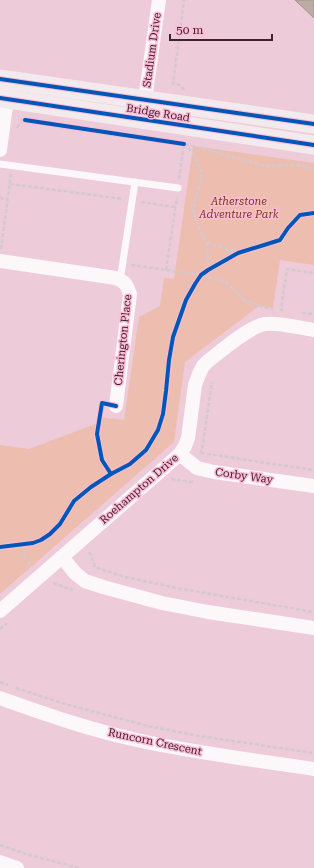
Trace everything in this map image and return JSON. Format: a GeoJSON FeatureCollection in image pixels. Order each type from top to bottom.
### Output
{"type":"FeatureCollection","features":[{"type":"Feature","properties":{"kind":"street","name":"Stadium Drive"},"geometry":{"type":"LineString","coordinates":[[145,100],[159,0]]}},
{"type":"Feature","properties":{"kind":"street","name":"Bridge Road"},"geometry":{"type":"LineString","coordinates":[[5,80],[314,124]]}},
{"type":"Feature","properties":{"kind":"street"},"geometry":{"type":"LineString","coordinates":[[0,150],[5,80]]}},
{"type":"Feature","properties":{"kind":"street","name":"Bridge Road"},"geometry":{"type":"LineString","coordinates":[[3,99],[314,145]]}},
{"type":"Feature","properties":{"kind":"street","name":"Cherington Place"},"geometry":{"type":"LineString","coordinates":[[0,261],[116,278],[125,283],[130,294],[116,406]]}},
{"type":"Feature","properties":{"kind":"street","name":"Roehampton Drive"},"geometry":{"type":"LineString","coordinates":[[0,611],[180,454],[188,438],[195,385],[203,366],[208,361],[252,328],[261,324],[279,324],[314,330]]}},
{"type":"Feature","properties":{"kind":"street","name":"Corby Way"},"geometry":{"type":"LineString","coordinates":[[180,454],[198,468],[214,472],[314,486]]}},
{"type":"Feature","properties":{"kind":"street"},"geometry":{"type":"LineString","coordinates":[[62,557],[75,574],[85,581],[103,587],[162,603],[208,612],[314,628]]}},
{"type":"Feature","properties":{"kind":"street","name":"Runcorn Crescent"},"geometry":{"type":"LineString","coordinates":[[0,698],[79,725],[136,740],[209,754],[314,769]]}},
{"type":"Feature","properties":{"kind":"street"},"geometry":{"type":"LineString","coordinates":[[0,862],[18,868]]}},
{"type":"Feature","properties":{"kind":"lane"},"geometry":{"type":"LineString","coordinates":[[0,164],[178,188]]}},
{"type":"Feature","properties":{"kind":"lane"},"geometry":{"type":"LineString","coordinates":[[120,281],[135,182]]}},
{"type":"Feature","properties":{"kind":"path"},"geometry":{"type":"LineString","coordinates":[[184,0],[174,84],[180,85],[185,90]]}},
{"type":"Feature","properties":{"kind":"path"},"geometry":{"type":"LineString","coordinates":[[25,120],[33,121]]}},
{"type":"Feature","properties":{"kind":"path"},"geometry":{"type":"LineString","coordinates":[[177,142],[266,166],[297,165],[314,169]]}},
{"type":"Feature","properties":{"kind":"path"},"geometry":{"type":"LineString","coordinates":[[166,270],[184,144]]}},
{"type":"Feature","properties":{"kind":"path"},"geometry":{"type":"LineString","coordinates":[[184,144],[193,153],[202,174],[193,211],[200,231],[207,242],[208,270]]}},
{"type":"Feature","properties":{"kind":"path"},"geometry":{"type":"LineString","coordinates":[[10,184],[175,207]]}},
{"type":"Feature","properties":{"kind":"path"},"geometry":{"type":"LineString","coordinates":[[0,198],[8,200]]}},
{"type":"Feature","properties":{"kind":"path"},"geometry":{"type":"LineString","coordinates":[[207,242],[240,253]]}},
{"type":"Feature","properties":{"kind":"path"},"geometry":{"type":"LineString","coordinates":[[232,257],[240,253]]}},
{"type":"Feature","properties":{"kind":"path"},"geometry":{"type":"LineString","coordinates":[[123,264],[201,275],[226,282],[238,295],[249,303],[281,310]]}},
{"type":"Feature","properties":{"kind":"path"},"geometry":{"type":"LineString","coordinates":[[198,280],[201,275],[214,267]]}},
{"type":"Feature","properties":{"kind":"path"},"geometry":{"type":"LineString","coordinates":[[279,324],[287,270],[314,273]]}},
{"type":"Feature","properties":{"kind":"path"},"geometry":{"type":"LineString","coordinates":[[142,453],[149,445]]}},
{"type":"Feature","properties":{"kind":"path"},"geometry":{"type":"LineString","coordinates":[[201,453],[314,470]]}},
{"type":"Feature","properties":{"kind":"path"},"geometry":{"type":"LineString","coordinates":[[14,546],[28,544]]}},
{"type":"Feature","properties":{"kind":"path"},"geometry":{"type":"LineString","coordinates":[[89,552],[95,567],[125,577],[182,590],[314,612]]}},
{"type":"Feature","properties":{"kind":"path"},"geometry":{"type":"LineString","coordinates":[[0,682],[9,685]]}},
{"type":"Feature","properties":{"kind":"path"},"geometry":{"type":"LineString","coordinates":[[16,688],[65,704],[148,726],[199,736],[314,753]]}},
{"type":"Feature","properties":{"kind":"path"},"geometry":{"type":"LineString","coordinates":[[0,845],[29,855],[80,868]]}},
{"type":"Feature","properties":{"kind":"green space","name":"Atherstone Adventure Park"},"geometry":{"type":"Polygon","coordinates":[[[193,146],[314,163],[314,265],[280,260],[273,308],[259,306],[185,362],[174,442],[0,594],[0,445],[29,449],[98,423],[99,417],[124,420],[139,317],[160,306],[164,278],[174,279],[193,146]]]}},
{"type":"Feature","properties":{"kind":"building"},"geometry":{"type":"Polygon","coordinates":[[[295,0],[314,0],[314,18],[295,0]]]}},
{"type":"Feature","properties":{"kind":"cycle path"},"geometry":{"type":"LineString","coordinates":[[0,79],[314,124]]}},
{"type":"Feature","properties":{"kind":"cycle path"},"geometry":{"type":"LineString","coordinates":[[0,98],[314,145]]}},
{"type":"Feature","properties":{"kind":"cycle path"},"geometry":{"type":"LineString","coordinates":[[25,120],[184,144]]}},
{"type":"Feature","properties":{"kind":"cycle path"},"geometry":{"type":"LineString","coordinates":[[0,547],[33,543],[41,540],[50,534],[60,524],[74,501],[91,487],[130,464],[146,450],[158,430],[163,414],[173,337],[186,300],[201,275],[238,253],[280,240],[288,228],[300,215],[314,213]]}},
{"type":"Feature","properties":{"kind":"cycle path"},"geometry":{"type":"LineString","coordinates":[[111,474],[102,460],[97,434],[102,403],[116,406]]}}]}
